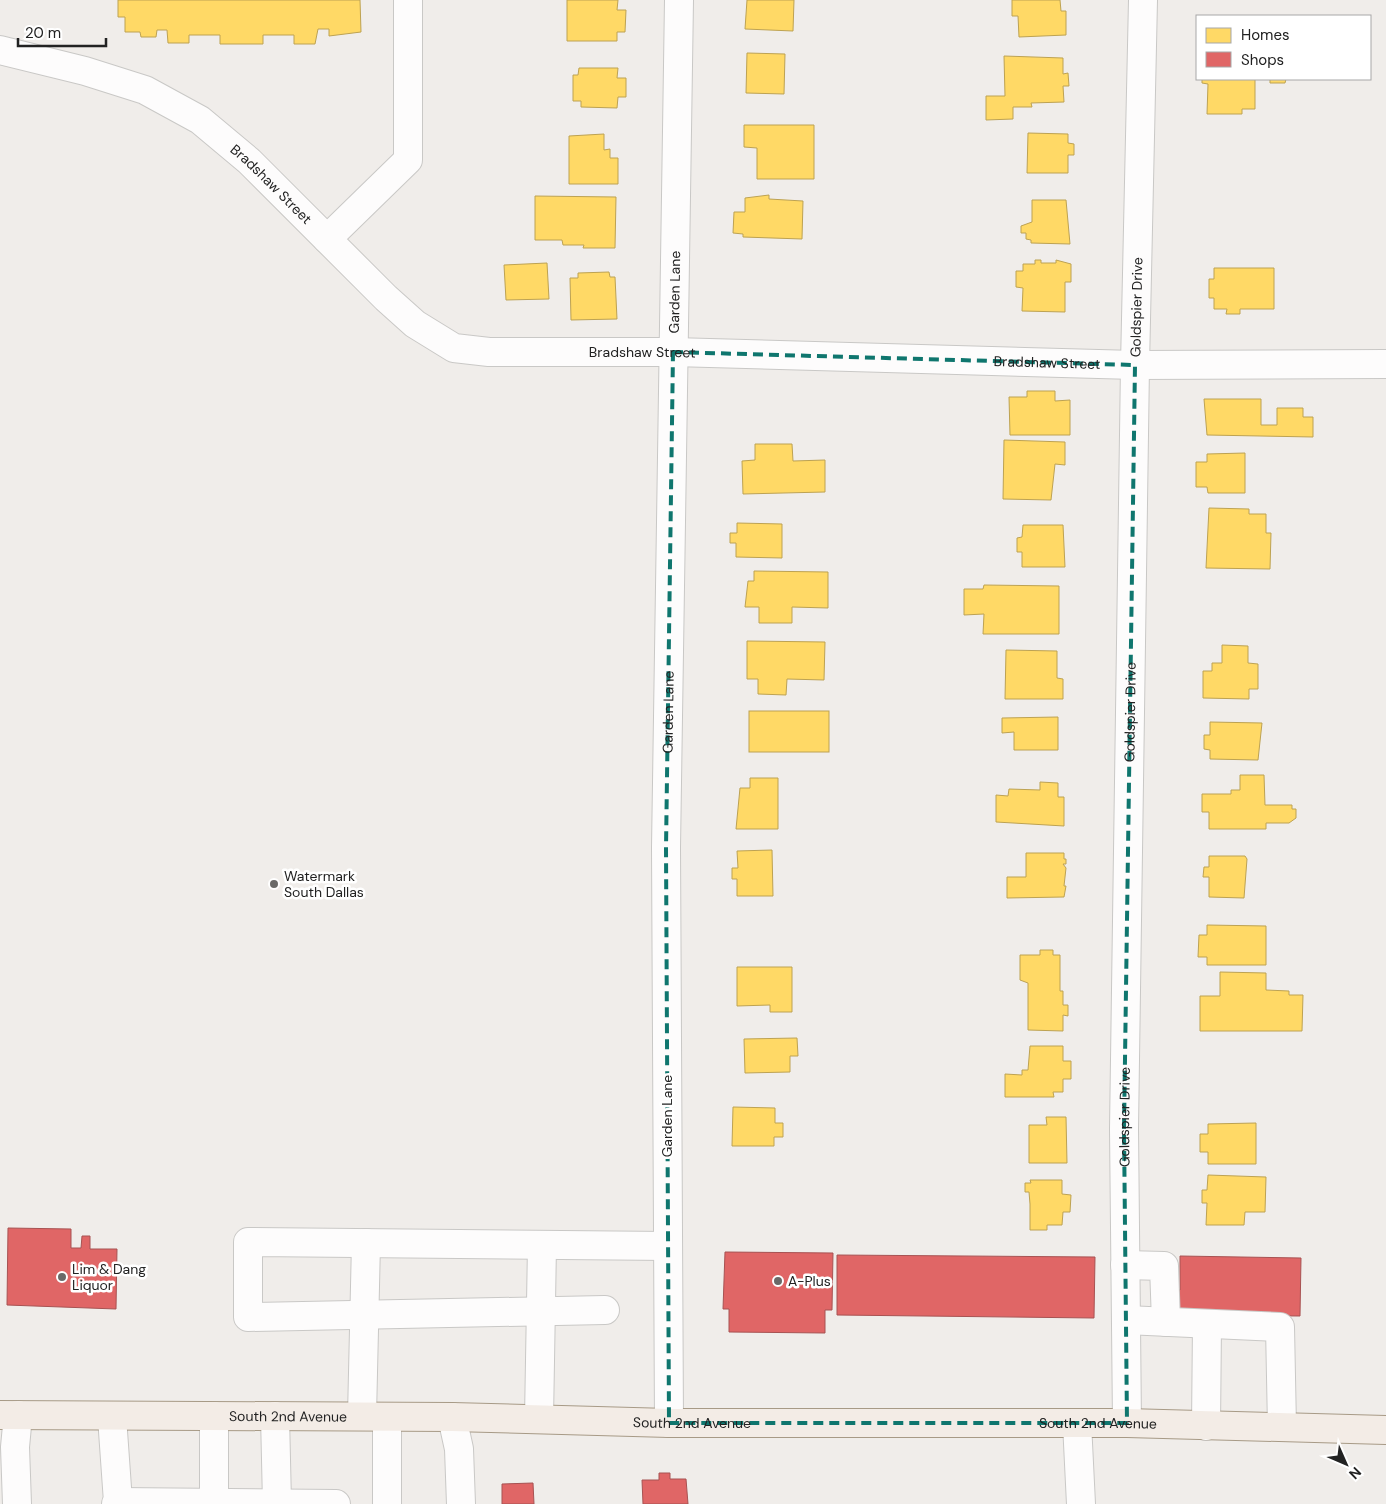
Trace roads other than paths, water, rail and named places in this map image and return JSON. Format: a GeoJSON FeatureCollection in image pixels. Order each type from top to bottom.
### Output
{"type":"FeatureCollection","features":[{"type":"Feature","properties":{"kind":"main road","name":"South 2nd Avenue"},"geometry":{"type":"LineString","coordinates":[[9,1415],[112,1417],[374,1416],[669,1423],[1127,1423],[1386,1430]]}},
{"type":"Feature","properties":{"kind":"street"},"geometry":{"type":"LineString","coordinates":[[327,239],[408,160],[408,0]]}},
{"type":"Feature","properties":{"kind":"street","name":"Garden Lane"},"geometry":{"type":"LineString","coordinates":[[669,1423],[666,848],[680,0]]}},
{"type":"Feature","properties":{"kind":"street","name":"Goldspier Drive"},"geometry":{"type":"LineString","coordinates":[[1127,1423],[1124,1129],[1135,365],[1143,0]]}},
{"type":"Feature","properties":{"kind":"street","name":"Bradshaw Street"},"geometry":{"type":"LineString","coordinates":[[0,50],[85,71],[145,90],[200,120],[249,161],[386,298],[415,324],[454,348],[489,352],[673,352],[1135,365],[1386,364]]}},
{"type":"Feature","properties":{"kind":"street"},"geometry":{"type":"LineString","coordinates":[[605,1310],[248,1317],[248,1242],[668,1246]]}},
{"type":"Feature","properties":{"kind":"street"},"geometry":{"type":"LineString","coordinates":[[366,1243],[364,1314],[374,1416],[387,1504]]}},
{"type":"Feature","properties":{"kind":"street"},"geometry":{"type":"LineString","coordinates":[[540,1419],[542,1245]]}},
{"type":"Feature","properties":{"kind":"street"},"geometry":{"type":"LineString","coordinates":[[1125,1264],[1164,1266],[1166,1322]]}},
{"type":"Feature","properties":{"kind":"street"},"geometry":{"type":"LineString","coordinates":[[1126,1320],[1280,1327],[1282,1427]]}},
{"type":"Feature","properties":{"kind":"street"},"geometry":{"type":"LineString","coordinates":[[1206,1426],[1207,1324]]}},
{"type":"Feature","properties":{"kind":"street"},"geometry":{"type":"LineString","coordinates":[[9,1415],[15,1446],[18,1504]]}},
{"type":"Feature","properties":{"kind":"street"},"geometry":{"type":"LineString","coordinates":[[214,1416],[214,1503]]}},
{"type":"Feature","properties":{"kind":"street"},"geometry":{"type":"LineString","coordinates":[[276,1416],[277,1503]]}},
{"type":"Feature","properties":{"kind":"street"},"geometry":{"type":"LineString","coordinates":[[112,1417],[117,1503],[336,1504]]}},
{"type":"Feature","properties":{"kind":"street"},"geometry":{"type":"LineString","coordinates":[[452,1417],[459,1448],[461,1504]]}},
{"type":"Feature","properties":{"kind":"street"},"geometry":{"type":"LineString","coordinates":[[1077,1423],[1081,1504]]}},
{"type":"Feature","properties":{"kind":"place","name":"Watermark South Dallas"},"geometry":{"type":"Point","coordinates":[274,884]}},
{"type":"Feature","properties":{"kind":"place","name":"Lim & Dang Liquor"},"geometry":{"type":"Point","coordinates":[62,1277]}},
{"type":"Feature","properties":{"kind":"place","name":"A-Plus"},"geometry":{"type":"Point","coordinates":[778,1281]}}]}
